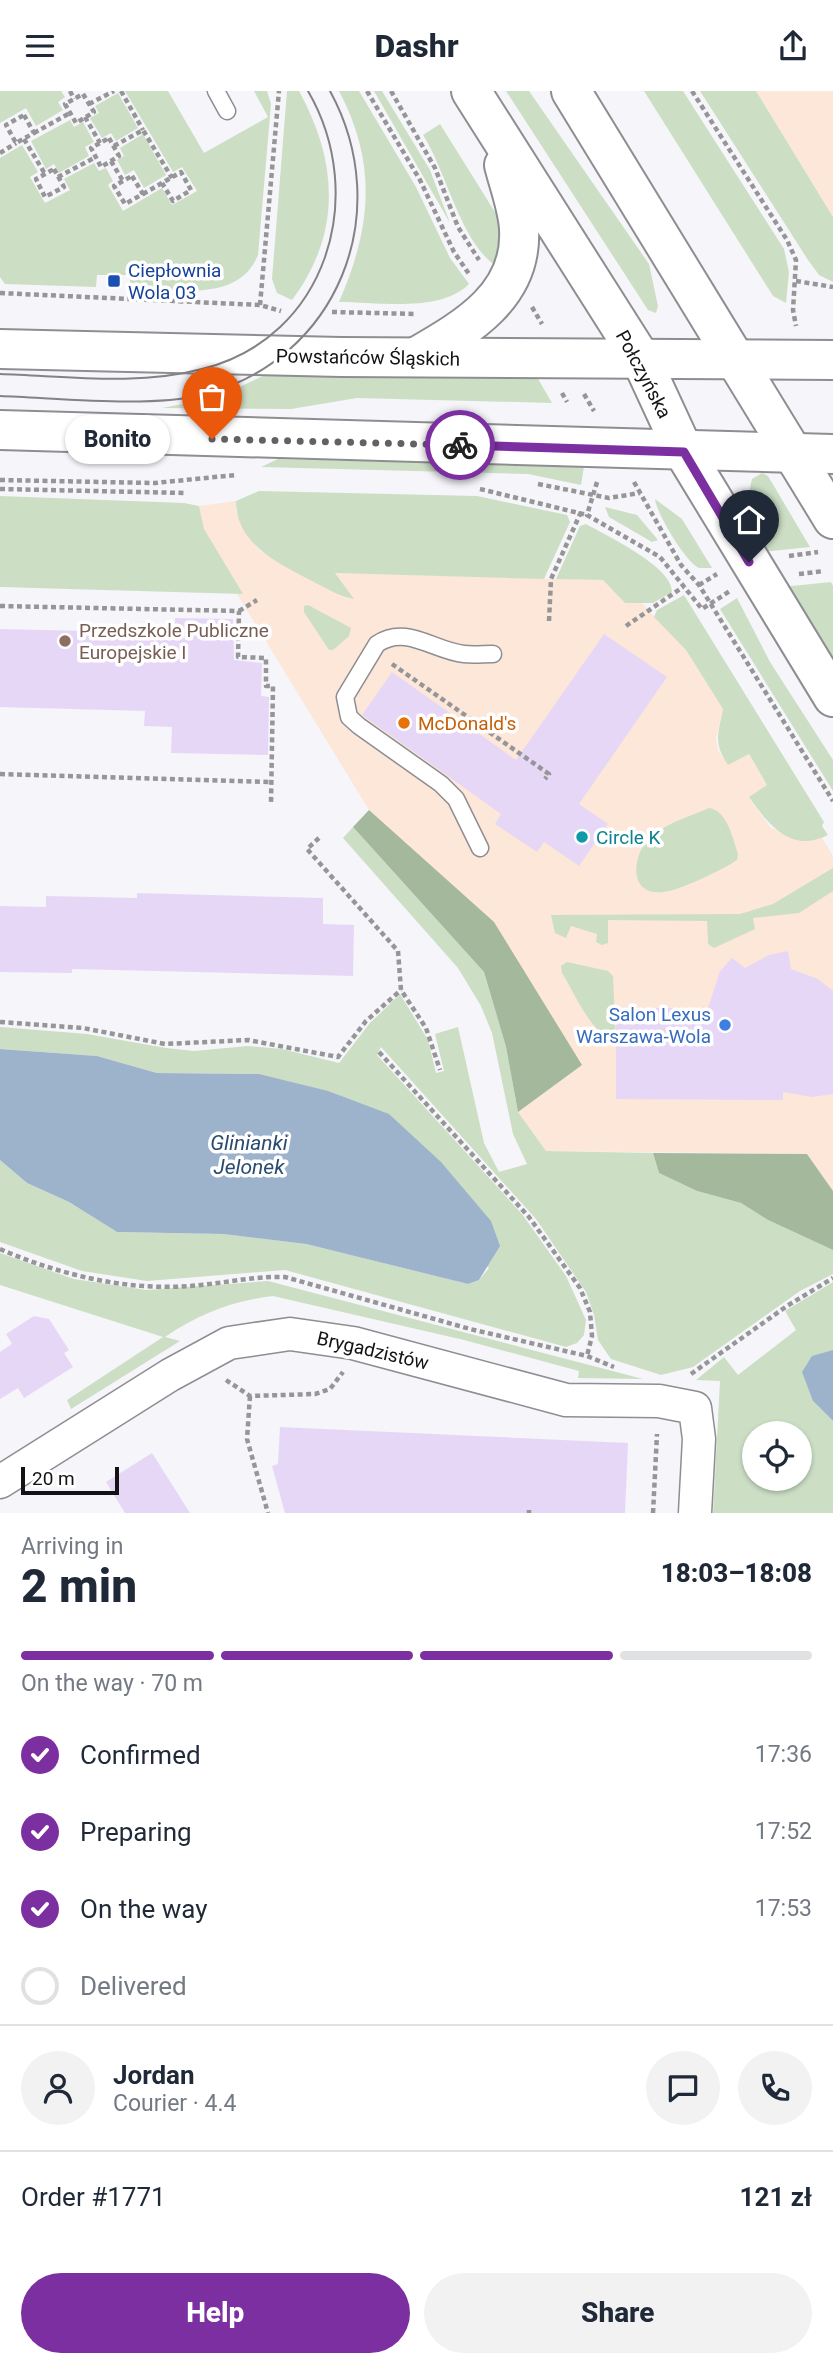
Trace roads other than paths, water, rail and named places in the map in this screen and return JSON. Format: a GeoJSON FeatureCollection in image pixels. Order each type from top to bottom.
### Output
{"type":"FeatureCollection","features":[{"type":"Feature","properties":{"kind":"main road","name":"Połczyńska"},"geometry":{"type":"LineString","coordinates":[[471,91],[640,359],[684,452],[833,697]]}},
{"type":"Feature","properties":{"kind":"main road"},"geometry":{"type":"LineString","coordinates":[[571,91],[833,519]]}},
{"type":"Feature","properties":{"kind":"main road"},"geometry":{"type":"LineString","coordinates":[[415,357],[469,325],[489,309],[511,276],[518,251],[519,226],[496,132]]}},
{"type":"Feature","properties":{"kind":"main road","name":"Powstańców Śląskich"},"geometry":{"type":"LineString","coordinates":[[0,349],[415,357],[833,360]]}},
{"type":"Feature","properties":{"kind":"main road"},"geometry":{"type":"LineString","coordinates":[[0,431],[684,452],[833,454]]}},
{"type":"Feature","properties":{"kind":"street","name":"Brygadzistów"},"geometry":{"type":"LineString","coordinates":[[0,1482],[170,1375],[229,1343],[290,1334],[353,1343],[566,1400],[659,1401],[695,1408],[699,1440],[695,1513]]}},
{"type":"Feature","properties":{"kind":"lane"},"geometry":{"type":"LineString","coordinates":[[216,91],[227,111]]}},
{"type":"Feature","properties":{"kind":"lane"},"geometry":{"type":"LineString","coordinates":[[480,848],[456,799],[440,784],[349,717],[345,697],[377,644],[384,639],[414,638],[462,654],[493,654]]}},
{"type":"Feature","properties":{"kind":"water","name":"Glinianki Jelonek"},"geometry":{"type":"Polygon","coordinates":[[[0,1049],[97,1056],[157,1073],[259,1074],[328,1091],[389,1114],[441,1162],[491,1221],[500,1246],[479,1280],[468,1284],[306,1244],[223,1234],[117,1232],[69,1202],[27,1183],[0,1160],[0,1049]]]}},
{"type":"Feature","properties":{"kind":"water"},"geometry":{"type":"Polygon","coordinates":[[[833,1350],[833,1421],[813,1401],[802,1372],[812,1356],[833,1350]]]}},
{"type":"Feature","properties":{"kind":"tram line"},"geometry":{"type":"LineString","coordinates":[[0,374],[102,379],[178,374],[202,369],[245,352],[280,327],[307,295],[325,258],[334,217],[335,174],[326,132],[308,91]]}},
{"type":"Feature","properties":{"kind":"tram line"},"geometry":{"type":"LineString","coordinates":[[0,396],[130,402],[180,399],[202,395],[250,377],[289,350],[320,315],[342,275],[355,231],[357,185],[349,137],[330,91]]}},
{"type":"Feature","properties":{"kind":"place","name":"Ciepłownia Wola 03"},"geometry":{"type":"Point","coordinates":[114,281]}},
{"type":"Feature","properties":{"kind":"place","name":"Bonito"},"geometry":{"type":"Point","coordinates":[212,439]}},
{"type":"Feature","properties":{"kind":"place","name":"Przedszkole Publiczne Europejskie I"},"geometry":{"type":"Point","coordinates":[65,641]}},
{"type":"Feature","properties":{"kind":"place","name":"McDonald's"},"geometry":{"type":"Point","coordinates":[404,723]}},
{"type":"Feature","properties":{"kind":"place","name":"Circle K"},"geometry":{"type":"Point","coordinates":[582,837]}},
{"type":"Feature","properties":{"kind":"place","name":"Salon Lexus Warszawa-Wola"},"geometry":{"type":"Point","coordinates":[725,1025]}}]}
